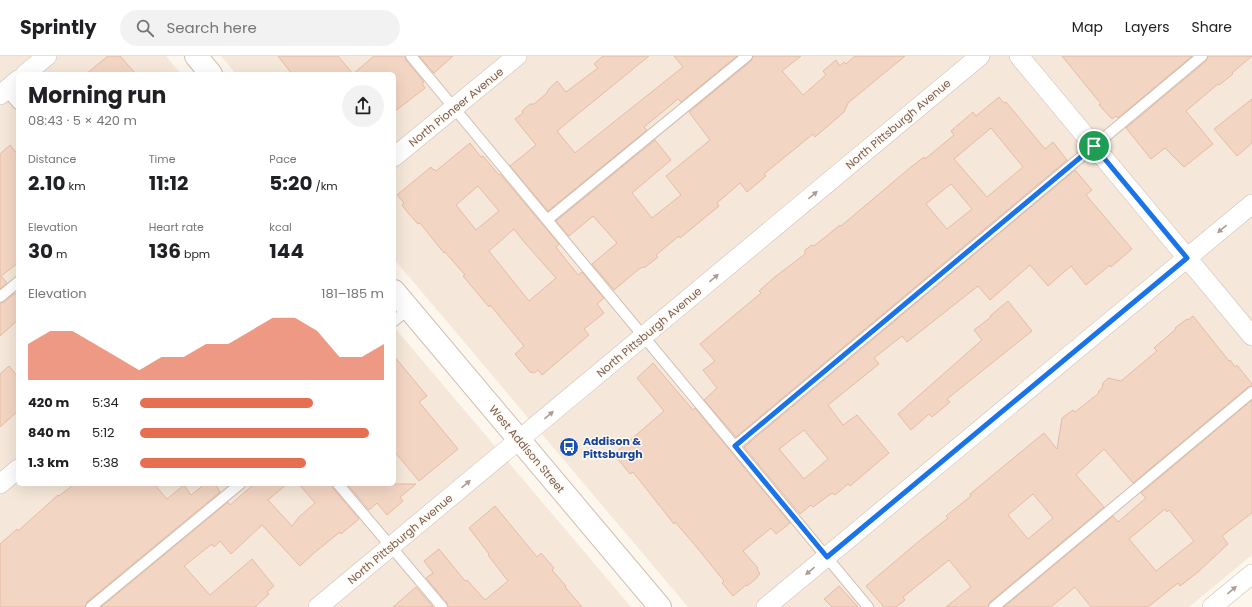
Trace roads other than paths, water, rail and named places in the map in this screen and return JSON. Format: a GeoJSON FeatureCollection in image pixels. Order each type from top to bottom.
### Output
{"type":"FeatureCollection","features":[{"type":"Feature","properties":{"kind":"street"},"geometry":{"type":"LineString","coordinates":[[27,72],[47,56]]}},
{"type":"Feature","properties":{"kind":"street"},"geometry":{"type":"LineString","coordinates":[[196,56],[209,72]]}},
{"type":"Feature","properties":{"kind":"street","name":"North Pioneer Avenue"},"geometry":{"type":"LineString","coordinates":[[396,155],[517,56]]}},
{"type":"Feature","properties":{"kind":"street","name":"North Pittsburgh Avenue"},"geometry":{"type":"LineString","coordinates":[[318,607],[980,56]]}},
{"type":"Feature","properties":{"kind":"street"},"geometry":{"type":"LineString","coordinates":[[1019,56],[1252,336]]}},
{"type":"Feature","properties":{"kind":"street"},"geometry":{"type":"LineString","coordinates":[[766,607],[1252,204]]}},
{"type":"Feature","properties":{"kind":"street","name":"West Addison Street"},"geometry":{"type":"LineString","coordinates":[[396,298],[401,315],[519,440],[660,607]]}},
{"type":"Feature","properties":{"kind":"street"},"geometry":{"type":"LineString","coordinates":[[0,484],[16,471]]}},
{"type":"Feature","properties":{"kind":"street"},"geometry":{"type":"LineString","coordinates":[[1212,607],[1252,574]]}},
{"type":"Feature","properties":{"kind":"lane"},"geometry":{"type":"LineString","coordinates":[[411,56],[868,607]]}},
{"type":"Feature","properties":{"kind":"lane"},"geometry":{"type":"LineString","coordinates":[[547,220],[746,56]]}},
{"type":"Feature","properties":{"kind":"lane"},"geometry":{"type":"LineString","coordinates":[[735,446],[1202,56]]}},
{"type":"Feature","properties":{"kind":"lane"},"geometry":{"type":"LineString","coordinates":[[6,87],[16,101]]}},
{"type":"Feature","properties":{"kind":"lane"},"geometry":{"type":"LineString","coordinates":[[0,297],[16,284]]}},
{"type":"Feature","properties":{"kind":"lane"},"geometry":{"type":"LineString","coordinates":[[994,607],[1252,392]]}},
{"type":"Feature","properties":{"kind":"lane"},"geometry":{"type":"LineString","coordinates":[[91,607],[238,486]]}},
{"type":"Feature","properties":{"kind":"lane"},"geometry":{"type":"LineString","coordinates":[[340,486],[442,607]]}},
{"type":"Feature","properties":{"kind":"place","name":"Addison & Pittsburgh"},"geometry":{"type":"Point","coordinates":[569,447]}}]}
